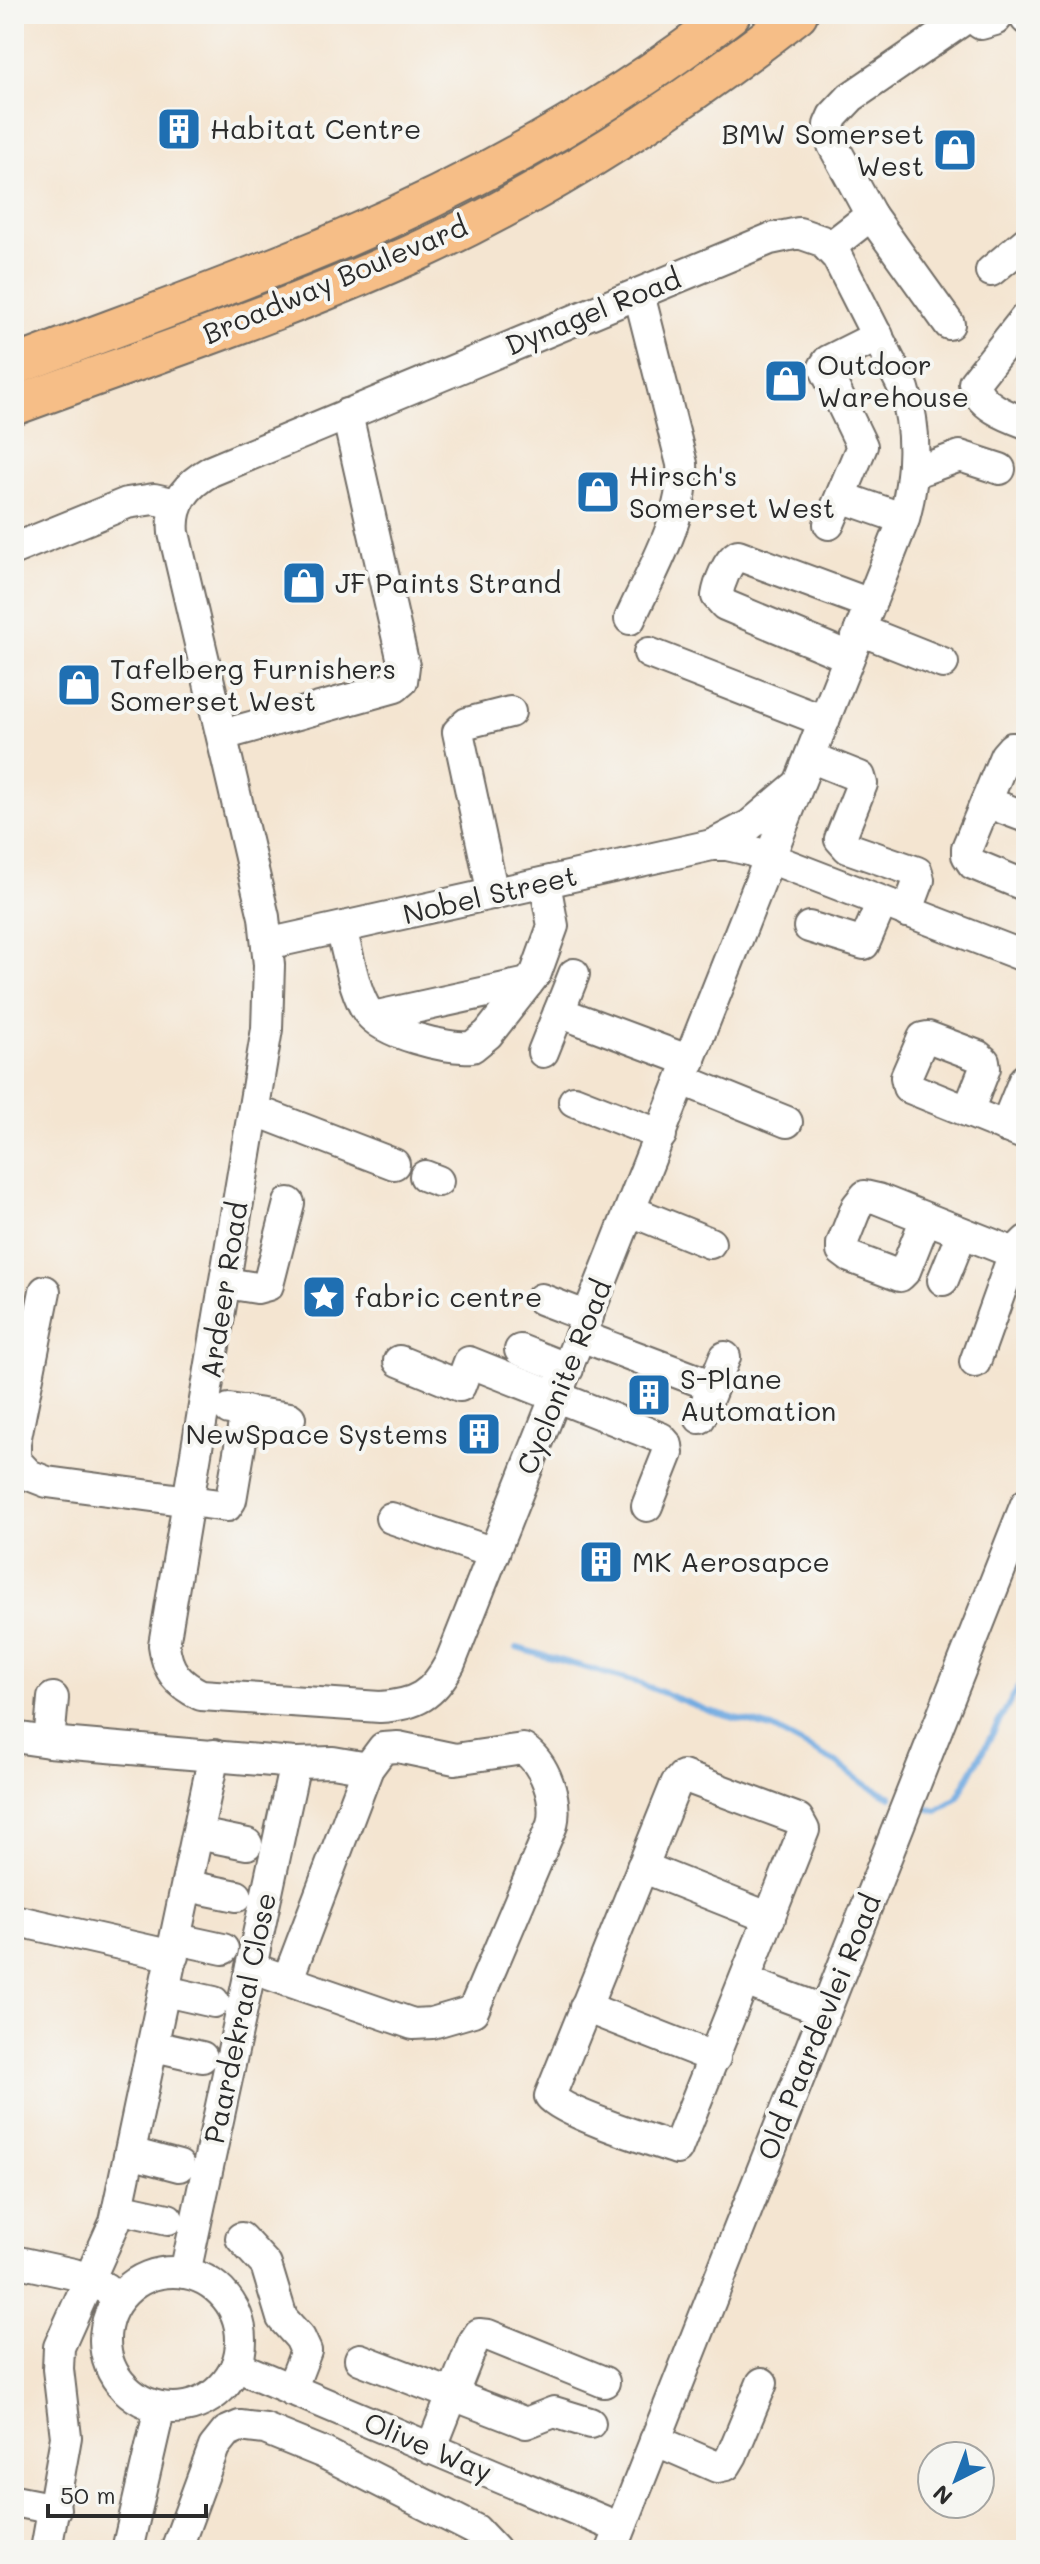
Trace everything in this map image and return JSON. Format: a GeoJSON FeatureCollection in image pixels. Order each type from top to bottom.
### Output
{"type":"FeatureCollection","features":[{"type":"Feature","properties":{"kind":"main road"},"geometry":{"type":"LineString","coordinates":[[653,71],[671,43],[699,14]]}},
{"type":"Feature","properties":{"kind":"main road","name":"Broadway Boulevard"},"geometry":{"type":"LineString","coordinates":[[14,366],[299,257],[422,203],[527,149],[653,71],[731,14]]}},
{"type":"Feature","properties":{"kind":"main road","name":"Broadway Boulevard"},"geometry":{"type":"LineString","coordinates":[[14,406],[295,302],[413,253],[542,187],[661,115],[737,62],[798,14]]}},
{"type":"Feature","properties":{"kind":"street"},"geometry":{"type":"LineString","coordinates":[[949,324],[871,215],[833,145],[829,125],[833,116],[851,97],[969,15],[981,24],[1000,14]]}},
{"type":"Feature","properties":{"kind":"street"},"geometry":{"type":"LineString","coordinates":[[771,859],[904,519],[913,473],[909,405],[878,336],[830,247],[871,215]]}},
{"type":"Feature","properties":{"kind":"street","name":"Dynagel Road"},"geometry":{"type":"LineString","coordinates":[[177,504],[196,479],[211,471],[784,234],[810,235],[830,247]]}},
{"type":"Feature","properties":{"kind":"street"},"geometry":{"type":"LineString","coordinates":[[991,271],[1026,242]]}},
{"type":"Feature","properties":{"kind":"street"},"geometry":{"type":"LineString","coordinates":[[630,619],[677,514],[684,483],[682,464],[639,294]]}},
{"type":"Feature","properties":{"kind":"street"},"geometry":{"type":"LineString","coordinates":[[1024,419],[986,402],[978,394],[974,383],[1026,317]]}},
{"type":"Feature","properties":{"kind":"street"},"geometry":{"type":"LineString","coordinates":[[878,336],[828,361],[824,367],[862,446],[835,511],[904,519]]}},
{"type":"Feature","properties":{"kind":"street"},"geometry":{"type":"LineString","coordinates":[[222,735],[395,687],[404,677],[347,414]]}},
{"type":"Feature","properties":{"kind":"street"},"geometry":{"type":"LineString","coordinates":[[913,473],[960,456],[1000,469]]}},
{"type":"Feature","properties":{"kind":"street"},"geometry":{"type":"LineString","coordinates":[[14,549],[127,503],[154,499],[177,504],[173,518],[174,533],[264,917],[267,944]]}},
{"type":"Feature","properties":{"kind":"street"},"geometry":{"type":"LineString","coordinates":[[860,630],[943,663]]}},
{"type":"Feature","properties":{"kind":"street"},"geometry":{"type":"LineString","coordinates":[[649,653],[824,721]]}},
{"type":"Feature","properties":{"kind":"street"},"geometry":{"type":"LineString","coordinates":[[493,894],[458,732],[467,723],[510,712]]}},
{"type":"Feature","properties":{"kind":"street"},"geometry":{"type":"LineString","coordinates":[[1026,749],[1015,747],[1008,750],[967,848],[969,861],[1026,886]]}},
{"type":"Feature","properties":{"kind":"street"},"geometry":{"type":"LineString","coordinates":[[804,770],[860,777],[862,784],[840,839],[848,848],[917,872],[920,877],[864,944],[809,927]]}},
{"type":"Feature","properties":{"kind":"street","name":"Nobel Street"},"geometry":{"type":"LineString","coordinates":[[267,944],[712,845],[750,825],[804,770]]}},
{"type":"Feature","properties":{"kind":"street"},"geometry":{"type":"LineString","coordinates":[[986,802],[1026,817]]}},
{"type":"Feature","properties":{"kind":"street","name":"Nobel Street"},"geometry":{"type":"LineString","coordinates":[[712,845],[738,847],[1026,957]]}},
{"type":"Feature","properties":{"kind":"street","name":"Cyclonite Road"},"geometry":{"type":"LineString","coordinates":[[220,1697],[402,1706],[422,1698],[440,1683],[771,859]]}},
{"type":"Feature","properties":{"kind":"street"},"geometry":{"type":"LineString","coordinates":[[341,929],[363,1003],[373,1017],[383,1025],[416,1038],[448,1046],[472,1047],[488,1034],[536,973],[553,926],[545,883]]}},
{"type":"Feature","properties":{"kind":"street","name":"Ardeer Road"},"geometry":{"type":"LineString","coordinates":[[220,1697],[201,1695],[185,1687],[173,1675],[166,1661],[164,1645],[267,1029],[267,944]]}},
{"type":"Feature","properties":{"kind":"street"},"geometry":{"type":"LineString","coordinates":[[543,1052],[574,974]]}},
{"type":"Feature","properties":{"kind":"street"},"geometry":{"type":"LineString","coordinates":[[373,1017],[528,983]]}},
{"type":"Feature","properties":{"kind":"street"},"geometry":{"type":"LineString","coordinates":[[559,1012],[787,1122]]}},
{"type":"Feature","properties":{"kind":"street"},"geometry":{"type":"LineString","coordinates":[[968,1111],[1016,1131],[1024,1080]]}},
{"type":"Feature","properties":{"kind":"street"},"geometry":{"type":"LineString","coordinates":[[574,1101],[661,1135]]}},
{"type":"Feature","properties":{"kind":"street"},"geometry":{"type":"LineString","coordinates":[[254,1110],[394,1164]]}},
{"type":"Feature","properties":{"kind":"street"},"geometry":{"type":"LineString","coordinates":[[226,1283],[266,1287],[271,1280],[289,1203]]}},
{"type":"Feature","properties":{"kind":"street"},"geometry":{"type":"LineString","coordinates":[[631,1211],[710,1243]]}},
{"type":"Feature","properties":{"kind":"street"},"geometry":{"type":"LineString","coordinates":[[926,1218],[962,1233],[1020,1247],[975,1362]]}},
{"type":"Feature","properties":{"kind":"street"},"geometry":{"type":"LineString","coordinates":[[235,1222],[282,1233]]}},
{"type":"Feature","properties":{"kind":"street"},"geometry":{"type":"LineString","coordinates":[[943,1280],[962,1233]]}},
{"type":"Feature","properties":{"kind":"street"},"geometry":{"type":"LineString","coordinates":[[45,1291],[16,1428],[14,1460],[29,1475],[47,1482],[223,1507],[230,1504],[246,1411]]}},
{"type":"Feature","properties":{"kind":"street"},"geometry":{"type":"LineString","coordinates":[[541,1299],[584,1326],[713,1386]]}},
{"type":"Feature","properties":{"kind":"street"},"geometry":{"type":"LineString","coordinates":[[520,1350],[568,1369]]}},
{"type":"Feature","properties":{"kind":"street"},"geometry":{"type":"LineString","coordinates":[[700,1418],[725,1357]]}},
{"type":"Feature","properties":{"kind":"street"},"geometry":{"type":"LineString","coordinates":[[399,1361],[460,1386],[469,1362],[664,1441],[668,1453],[647,1506]]}},
{"type":"Feature","properties":{"kind":"street"},"geometry":{"type":"LineString","coordinates":[[205,1405],[290,1418]]}},
{"type":"Feature","properties":{"kind":"street","name":"Old Paardevlei Road"},"geometry":{"type":"LineString","coordinates":[[616,2539],[1026,1504]]}},
{"type":"Feature","properties":{"kind":"street"},"geometry":{"type":"LineString","coordinates":[[391,1518],[494,1553]]}},
{"type":"Feature","properties":{"kind":"street"},"geometry":{"type":"LineString","coordinates":[[49,1742],[53,1698]]}},
{"type":"Feature","properties":{"kind":"street"},"geometry":{"type":"LineString","coordinates":[[14,1737],[295,1763],[333,1762],[368,1768]]}},
{"type":"Feature","properties":{"kind":"street"},"geometry":{"type":"LineString","coordinates":[[251,1968],[287,1981],[413,2024],[425,2025],[470,2013],[478,2003],[552,1825],[554,1808],[542,1768],[532,1755],[523,1749],[455,1759],[389,1746],[376,1754],[287,1981]]}},
{"type":"Feature","properties":{"kind":"street"},"geometry":{"type":"LineString","coordinates":[[46,2550],[66,2437],[58,2369],[59,2347],[107,2242],[118,2208],[214,1755]]}},
{"type":"Feature","properties":{"kind":"street","name":"Paardekraal Close"},"geometry":{"type":"LineString","coordinates":[[185,2273],[295,1763]]}},
{"type":"Feature","properties":{"kind":"street"},"geometry":{"type":"LineString","coordinates":[[688,1776],[730,1792],[798,1819],[803,1826],[803,1834],[677,2149],[579,2113],[554,2102],[550,2096],[642,1867],[680,1778],[688,1776]]}},
{"type":"Feature","properties":{"kind":"street"},"geometry":{"type":"LineString","coordinates":[[198,1834],[247,1844]]}},
{"type":"Feature","properties":{"kind":"street"},"geometry":{"type":"LineString","coordinates":[[642,1867],[770,1918]]}},
{"type":"Feature","properties":{"kind":"street"},"geometry":{"type":"LineString","coordinates":[[188,1886],[237,1896]]}},
{"type":"Feature","properties":{"kind":"street"},"geometry":{"type":"LineString","coordinates":[[14,1920],[175,1947],[223,1949]]}},
{"type":"Feature","properties":{"kind":"street"},"geometry":{"type":"LineString","coordinates":[[745,1981],[825,2011]]}},
{"type":"Feature","properties":{"kind":"street"},"geometry":{"type":"LineString","coordinates":[[165,1991],[214,2002]]}},
{"type":"Feature","properties":{"kind":"street"},"geometry":{"type":"LineString","coordinates":[[585,2007],[715,2058]]}},
{"type":"Feature","properties":{"kind":"street"},"geometry":{"type":"LineString","coordinates":[[154,2046],[202,2057]]}},
{"type":"Feature","properties":{"kind":"street"},"geometry":{"type":"LineString","coordinates":[[130,2153],[179,2166]]}},
{"type":"Feature","properties":{"kind":"street"},"geometry":{"type":"LineString","coordinates":[[118,2208],[168,2219]]}},
{"type":"Feature","properties":{"kind":"street"},"geometry":{"type":"LineString","coordinates":[[241,2238],[266,2265],[282,2318],[305,2345],[306,2351],[291,2390]]}},
{"type":"Feature","properties":{"kind":"street"},"geometry":{"type":"LineString","coordinates":[[14,2261],[89,2279],[120,2298]]}},
{"type":"Feature","properties":{"kind":"street"},"geometry":{"type":"LineString","coordinates":[[185,2273],[220,2291],[236,2314],[241,2340],[236,2366],[224,2386],[205,2400],[183,2407],[160,2407],[135,2397],[117,2378],[106,2354],[106,2327],[120,2298],[146,2278],[159,2274],[185,2273]]}},
{"type":"Feature","properties":{"kind":"street"},"geometry":{"type":"LineString","coordinates":[[431,2449],[479,2334],[604,2382]]}},
{"type":"Feature","properties":{"kind":"street"},"geometry":{"type":"LineString","coordinates":[[360,2359],[526,2423],[554,2412],[590,2423]]}},
{"type":"Feature","properties":{"kind":"street","name":"Olive Way"},"geometry":{"type":"LineString","coordinates":[[236,2366],[431,2449],[616,2539]]}},
{"type":"Feature","properties":{"kind":"street"},"geometry":{"type":"LineString","coordinates":[[655,2440],[717,2467],[726,2465],[762,2383]]}},
{"type":"Feature","properties":{"kind":"street"},"geometry":{"type":"LineString","coordinates":[[127,2550],[160,2407]]}},
{"type":"Feature","properties":{"kind":"street"},"geometry":{"type":"LineString","coordinates":[[324,2453],[339,2410]]}},
{"type":"Feature","properties":{"kind":"street"},"geometry":{"type":"LineString","coordinates":[[176,2550],[219,2439],[240,2426],[265,2429],[324,2453],[476,2530],[495,2550]]}},
{"type":"Feature","properties":{"kind":"street"},"geometry":{"type":"LineString","coordinates":[[14,2501],[55,2509]]}},
{"type":"Feature","properties":{"kind":"waterway"},"geometry":{"type":"LineString","coordinates":[[517,1648],[636,1682],[709,1711],[772,1728],[891,1797]]}},
{"type":"Feature","properties":{"kind":"waterway"},"geometry":{"type":"LineString","coordinates":[[922,1807],[937,1811],[957,1798],[1026,1673]]}},
{"type":"Feature","properties":{"kind":"place","name":"Habitat Centre"},"geometry":{"type":"Point","coordinates":[179,129]}},
{"type":"Feature","properties":{"kind":"place","name":"BMW Somerset West"},"geometry":{"type":"Point","coordinates":[955,150]}},
{"type":"Feature","properties":{"kind":"place","name":"Outdoor Warehouse"},"geometry":{"type":"Point","coordinates":[786,381]}},
{"type":"Feature","properties":{"kind":"place","name":"Hirsch's Somerset West"},"geometry":{"type":"Point","coordinates":[598,492]}},
{"type":"Feature","properties":{"kind":"place","name":"JF Paints Strand"},"geometry":{"type":"Point","coordinates":[304,583]}},
{"type":"Feature","properties":{"kind":"place","name":"Tafelberg Furnishers Somerset West"},"geometry":{"type":"Point","coordinates":[79,685]}},
{"type":"Feature","properties":{"kind":"place","name":"fabric centre"},"geometry":{"type":"Point","coordinates":[324,1297]}},
{"type":"Feature","properties":{"kind":"place","name":"S-Plane Automation"},"geometry":{"type":"Point","coordinates":[649,1395]}},
{"type":"Feature","properties":{"kind":"place","name":"NewSpace Systems"},"geometry":{"type":"Point","coordinates":[479,1434]}},
{"type":"Feature","properties":{"kind":"place","name":"MK Aerosapce"},"geometry":{"type":"Point","coordinates":[601,1562]}}]}
